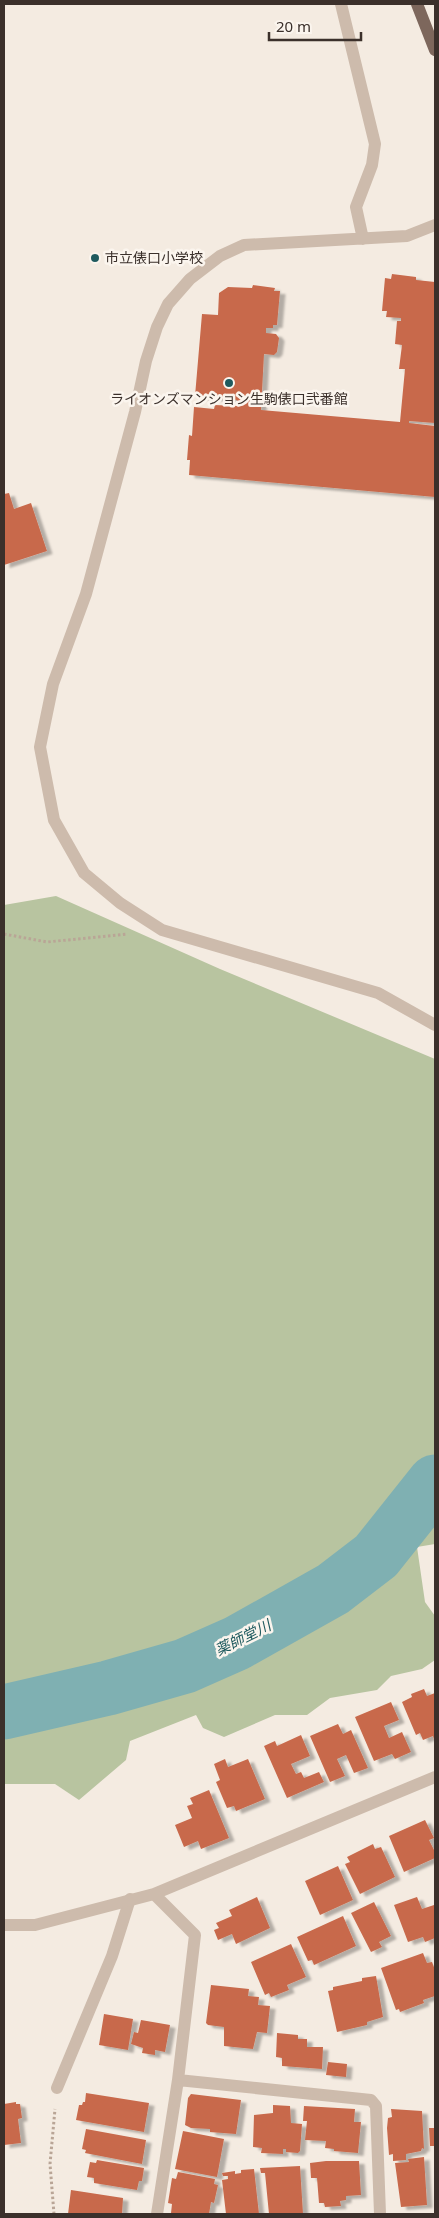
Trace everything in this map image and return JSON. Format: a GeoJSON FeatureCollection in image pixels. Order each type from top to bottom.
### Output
{"type":"FeatureCollection","features":[{"type":"Feature","properties":{"kind":"main road"},"geometry":{"type":"LineString","coordinates":[[417,4],[435,50]]}},
{"type":"Feature","properties":{"kind":"street"},"geometry":{"type":"LineString","coordinates":[[341,4],[375,144],[372,165],[356,206],[363,239]]}},
{"type":"Feature","properties":{"kind":"street"},"geometry":{"type":"LineString","coordinates":[[435,225],[407,236],[244,246],[220,256],[190,279],[168,304],[157,327],[146,361],[135,412],[86,594],[52,684],[40,747],[54,820],[84,873],[120,903],[162,930],[378,993],[435,1024]]}},
{"type":"Feature","properties":{"kind":"street"},"geometry":{"type":"LineString","coordinates":[[4,1925],[35,1925],[154,1894],[435,1777]]}},
{"type":"Feature","properties":{"kind":"street"},"geometry":{"type":"LineString","coordinates":[[154,1894],[195,1935],[178,2080],[156,2214]]}},
{"type":"Feature","properties":{"kind":"street"},"geometry":{"type":"LineString","coordinates":[[57,2088],[112,1956],[130,1899]]}},
{"type":"Feature","properties":{"kind":"street"},"geometry":{"type":"LineString","coordinates":[[178,2080],[371,2100],[376,2106],[380,2214]]}},
{"type":"Feature","properties":{"kind":"path"},"geometry":{"type":"LineString","coordinates":[[4,934],[47,942],[162,930]]}},
{"type":"Feature","properties":{"kind":"path"},"geometry":{"type":"LineString","coordinates":[[54,2214],[50,2164],[57,2088]]}},
{"type":"Feature","properties":{"kind":"green space"},"geometry":{"type":"Polygon","coordinates":[[[56,896],[220,969],[435,1059],[435,1544],[417,1547],[425,1602],[435,1616],[435,1660],[422,1669],[391,1676],[377,1690],[330,1698],[307,1715],[275,1715],[224,1737],[203,1728],[196,1715],[130,1741],[126,1760],[79,1800],[55,1784],[4,1784],[4,905],[56,896]]]}},
{"type":"Feature","properties":{"kind":"building","name":"ライオンズマンション生駒俵口弐番館"},"geometry":{"type":"Polygon","coordinates":[[[392,274],[416,277],[416,280],[435,282],[435,423],[409,421],[409,423],[435,426],[435,497],[189,475],[190,460],[187,460],[189,435],[192,436],[194,407],[214,409],[215,405],[237,406],[237,400],[195,396],[202,314],[218,315],[219,293],[228,287],[252,288],[253,285],[275,288],[274,291],[280,291],[277,325],[273,325],[273,328],[266,328],[266,333],[276,334],[279,338],[277,352],[274,355],[264,354],[261,410],[400,422],[405,369],[399,369],[402,345],[395,344],[397,321],[401,321],[401,318],[386,317],[387,311],[382,311],[385,278],[391,279],[392,274]]]}},
{"type":"Feature","properties":{"kind":"building"},"geometry":{"type":"Polygon","coordinates":[[[9,493],[14,509],[31,503],[47,551],[4,565],[4,494],[9,493]]]}},
{"type":"Feature","properties":{"kind":"building"},"geometry":{"type":"Polygon","coordinates":[[[424,1689],[427,1696],[435,1693],[435,1742],[433,1736],[423,1740],[420,1733],[416,1735],[402,1702],[412,1697],[411,1694],[424,1689]]]}},
{"type":"Feature","properties":{"kind":"building"},"geometry":{"type":"Polygon","coordinates":[[[391,1702],[399,1720],[384,1726],[389,1738],[402,1732],[411,1752],[395,1759],[392,1754],[374,1761],[355,1717],[391,1702]]]}},
{"type":"Feature","properties":{"kind":"building"},"geometry":{"type":"Polygon","coordinates":[[[338,1724],[343,1734],[351,1730],[368,1768],[354,1773],[346,1755],[337,1759],[345,1776],[330,1782],[310,1736],[338,1724]]]}},
{"type":"Feature","properties":{"kind":"building"},"geometry":{"type":"Polygon","coordinates":[[[301,1735],[310,1756],[291,1764],[296,1774],[301,1772],[304,1778],[319,1772],[324,1782],[287,1798],[264,1746],[275,1741],[277,1746],[301,1735]]]}},
{"type":"Feature","properties":{"kind":"building"},"geometry":{"type":"Polygon","coordinates":[[[225,1759],[228,1767],[248,1759],[265,1799],[236,1811],[234,1806],[227,1808],[216,1782],[220,1780],[214,1764],[225,1759]]]}},
{"type":"Feature","properties":{"kind":"building"},"geometry":{"type":"Polygon","coordinates":[[[209,1790],[229,1838],[201,1849],[198,1841],[184,1847],[175,1825],[192,1818],[187,1806],[193,1804],[190,1798],[209,1790]]]}},
{"type":"Feature","properties":{"kind":"building"},"geometry":{"type":"Polygon","coordinates":[[[425,1820],[434,1838],[429,1840],[435,1852],[435,1858],[404,1872],[389,1836],[425,1820]]]}},
{"type":"Feature","properties":{"kind":"building"},"geometry":{"type":"Polygon","coordinates":[[[373,1844],[375,1849],[381,1847],[395,1877],[360,1894],[345,1864],[350,1862],[347,1857],[373,1844]]]}},
{"type":"Feature","properties":{"kind":"building"},"geometry":{"type":"Polygon","coordinates":[[[338,1866],[353,1900],[320,1915],[305,1881],[338,1866]]]}},
{"type":"Feature","properties":{"kind":"building"},"geometry":{"type":"Polygon","coordinates":[[[257,1897],[270,1928],[236,1944],[232,1934],[218,1940],[214,1930],[219,1928],[216,1923],[232,1916],[229,1910],[257,1897]]]}},
{"type":"Feature","properties":{"kind":"building"},"geometry":{"type":"Polygon","coordinates":[[[417,1897],[422,1909],[434,1905],[435,1938],[425,1942],[423,1937],[408,1942],[394,1905],[417,1897]]]}},
{"type":"Feature","properties":{"kind":"building"},"geometry":{"type":"Polygon","coordinates":[[[374,1902],[391,1936],[379,1942],[382,1947],[371,1952],[351,1913],[374,1902]]]}},
{"type":"Feature","properties":{"kind":"building"},"geometry":{"type":"Polygon","coordinates":[[[343,1916],[356,1946],[314,1965],[312,1960],[308,1961],[297,1937],[343,1916]]]}},
{"type":"Feature","properties":{"kind":"building"},"geometry":{"type":"Polygon","coordinates":[[[291,1944],[306,1977],[287,1985],[289,1990],[271,1997],[269,1993],[265,1995],[251,1962],[291,1944]]]}},
{"type":"Feature","properties":{"kind":"building"},"geometry":{"type":"Polygon","coordinates":[[[423,1953],[427,1963],[432,1962],[435,1970],[435,1996],[423,2000],[424,2003],[400,2012],[399,2009],[396,2010],[381,1968],[423,1953]]]}},
{"type":"Feature","properties":{"kind":"building"},"geometry":{"type":"Polygon","coordinates":[[[376,1976],[383,2017],[367,2022],[367,2025],[337,2032],[328,1991],[333,1990],[333,1987],[362,1981],[362,1978],[376,1976]]]}},
{"type":"Feature","properties":{"kind":"building"},"geometry":{"type":"Polygon","coordinates":[[[211,1985],[249,1989],[248,1996],[259,1997],[258,2005],[270,2006],[267,2033],[257,2032],[253,2049],[224,2046],[224,2027],[208,2025],[206,2023],[211,1985]]]}},
{"type":"Feature","properties":{"kind":"building"},"geometry":{"type":"Polygon","coordinates":[[[104,2014],[133,2019],[128,2050],[99,2045],[104,2014]]]}},
{"type":"Feature","properties":{"kind":"building"},"geometry":{"type":"Polygon","coordinates":[[[141,2020],[170,2025],[165,2052],[155,2050],[155,2055],[142,2053],[143,2048],[131,2044],[134,2032],[138,2033],[141,2020]]]}},
{"type":"Feature","properties":{"kind":"building"},"geometry":{"type":"Polygon","coordinates":[[[277,2033],[298,2035],[298,2039],[307,2039],[307,2047],[323,2047],[322,2069],[282,2066],[282,2058],[276,2057],[277,2033]]]}},
{"type":"Feature","properties":{"kind":"building"},"geometry":{"type":"Polygon","coordinates":[[[328,2062],[347,2064],[346,2077],[326,2075],[328,2062]]]}},
{"type":"Feature","properties":{"kind":"building"},"geometry":{"type":"Polygon","coordinates":[[[86,2093],[149,2103],[144,2132],[76,2120],[79,2105],[85,2102],[86,2093]]]}},
{"type":"Feature","properties":{"kind":"building"},"geometry":{"type":"Polygon","coordinates":[[[191,2094],[241,2100],[236,2134],[210,2132],[210,2129],[191,2128],[185,2125],[188,2098],[191,2094]]]}},
{"type":"Feature","properties":{"kind":"building"},"geometry":{"type":"Polygon","coordinates":[[[16,2102],[16,2104],[20,2104],[22,2118],[18,2119],[21,2143],[4,2145],[4,2104],[16,2102]]]}},
{"type":"Feature","properties":{"kind":"building"},"geometry":{"type":"Polygon","coordinates":[[[273,2105],[290,2106],[291,2123],[302,2124],[300,2151],[298,2153],[286,2152],[286,2149],[283,2149],[283,2154],[261,2153],[262,2148],[253,2147],[254,2115],[273,2113],[273,2105]]]}},
{"type":"Feature","properties":{"kind":"building"},"geometry":{"type":"Polygon","coordinates":[[[304,2106],[355,2109],[354,2122],[361,2122],[358,2153],[334,2151],[334,2149],[325,2148],[326,2141],[305,2140],[307,2121],[303,2121],[304,2106]]]}},
{"type":"Feature","properties":{"kind":"building"},"geometry":{"type":"Polygon","coordinates":[[[391,2109],[422,2111],[424,2149],[406,2154],[406,2160],[393,2161],[393,2154],[389,2155],[387,2128],[388,2118],[392,2117],[391,2109]]]}},
{"type":"Feature","properties":{"kind":"building"},"geometry":{"type":"Polygon","coordinates":[[[429,2128],[435,2128],[435,2146],[430,2146],[429,2128]]]}},
{"type":"Feature","properties":{"kind":"building"},"geometry":{"type":"Polygon","coordinates":[[[86,2129],[146,2140],[142,2164],[85,2153],[86,2150],[82,2149],[86,2129]]]}},
{"type":"Feature","properties":{"kind":"building"},"geometry":{"type":"Polygon","coordinates":[[[183,2131],[224,2139],[217,2177],[175,2169],[183,2131]]]}},
{"type":"Feature","properties":{"kind":"building"},"geometry":{"type":"Polygon","coordinates":[[[424,2157],[427,2205],[401,2207],[395,2163],[409,2162],[408,2159],[424,2157]]]}},
{"type":"Feature","properties":{"kind":"building"},"geometry":{"type":"Polygon","coordinates":[[[97,2160],[144,2168],[142,2181],[139,2181],[137,2190],[94,2183],[94,2178],[87,2177],[90,2162],[96,2163],[97,2160]]]}},
{"type":"Feature","properties":{"kind":"building"},"geometry":{"type":"Polygon","coordinates":[[[359,2161],[361,2195],[346,2196],[346,2200],[340,2201],[341,2206],[325,2207],[324,2203],[319,2203],[317,2178],[311,2178],[310,2163],[359,2161]]]}},
{"type":"Feature","properties":{"kind":"building"},"geometry":{"type":"Polygon","coordinates":[[[300,2166],[303,2214],[269,2214],[265,2173],[261,2173],[260,2168],[300,2166]]]}},
{"type":"Feature","properties":{"kind":"building"},"geometry":{"type":"Polygon","coordinates":[[[254,2169],[259,2214],[226,2214],[222,2180],[228,2179],[228,2176],[223,2176],[222,2173],[235,2171],[235,2174],[241,2173],[241,2170],[254,2169]]]}},
{"type":"Feature","properties":{"kind":"building"},"geometry":{"type":"Polygon","coordinates":[[[178,2172],[215,2179],[214,2184],[218,2185],[214,2203],[211,2202],[209,2214],[171,2213],[172,2204],[168,2203],[172,2178],[176,2179],[178,2172]]]}},
{"type":"Feature","properties":{"kind":"building"},"geometry":{"type":"Polygon","coordinates":[[[71,2190],[123,2198],[122,2214],[68,2214],[71,2190]]]}},
{"type":"Feature","properties":{"kind":"waterway","name":"薬師堂川"},"geometry":{"type":"LineString","coordinates":[[4,1712],[108,1688],[185,1666],[237,1643],[333,1589],[376,1556],[435,1482]]}},
{"type":"Feature","properties":{"kind":"place","name":"市立俵口小学校"},"geometry":{"type":"Point","coordinates":[95,258]}},
{"type":"Feature","properties":{"kind":"place","name":"ライオンズマンション生駒俵口弐番館"},"geometry":{"type":"Point","coordinates":[229,383]}}]}
